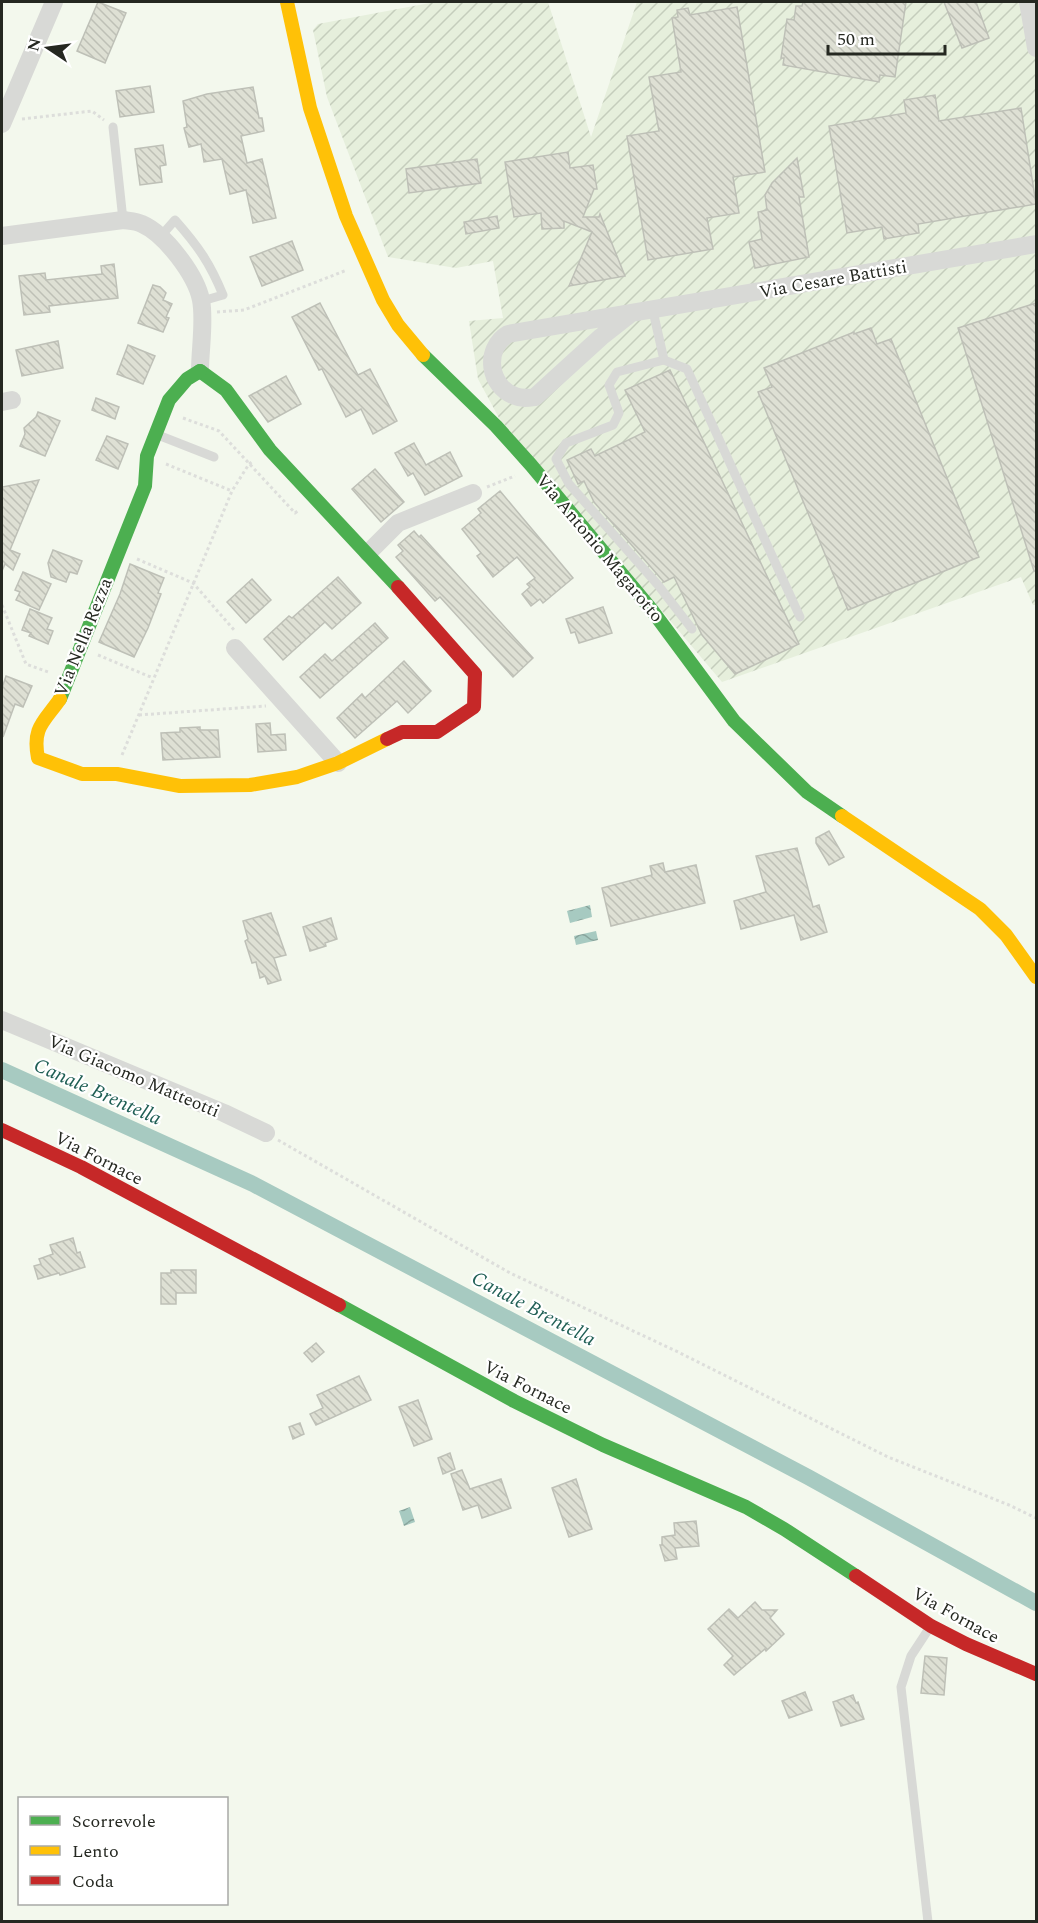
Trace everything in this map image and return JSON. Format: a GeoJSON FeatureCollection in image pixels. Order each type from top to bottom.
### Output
{"type":"FeatureCollection","features":[{"type":"Feature","properties":{"kind":"street"},"geometry":{"type":"LineString","coordinates":[[10,122],[54,2]]}},
{"type":"Feature","properties":{"kind":"street","name":"Via Antonio Magarotto"},"geometry":{"type":"LineString","coordinates":[[287,2],[310,108],[346,216],[366,263],[398,325],[415,348],[496,426],[531,465],[651,609],[734,722],[807,792],[980,909],[1006,935],[1036,977]]}},
{"type":"Feature","properties":{"kind":"street","name":"Via Antonio Magarotto"},"geometry":{"type":"LineString","coordinates":[[293,28],[295,2]]}},
{"type":"Feature","properties":{"kind":"street"},"geometry":{"type":"LineString","coordinates":[[1028,2],[1036,48]]}},
{"type":"Feature","properties":{"kind":"street"},"geometry":{"type":"LineString","coordinates":[[2,236],[123,220],[141,224],[160,237],[189,272],[207,307],[200,370]]}},
{"type":"Feature","properties":{"kind":"street","name":"Via Cesare Battisti"},"geometry":{"type":"LineString","coordinates":[[629,315],[601,337],[535,397],[513,396],[504,390],[493,374],[493,350],[499,340],[508,334],[1036,244]]}},
{"type":"Feature","properties":{"kind":"street","name":"Via Nella Rezza"},"geometry":{"type":"LineString","coordinates":[[200,370],[226,390],[270,450],[368,552],[475,675],[474,708],[437,732],[402,732],[338,763],[297,777],[250,785],[180,786],[117,774],[82,774],[38,758],[34,741],[43,717],[59,701],[145,486],[147,456],[164,411],[169,400],[187,379],[200,370]]}},
{"type":"Feature","properties":{"kind":"street"},"geometry":{"type":"LineString","coordinates":[[368,552],[398,523],[473,493]]}},
{"type":"Feature","properties":{"kind":"street"},"geometry":{"type":"LineString","coordinates":[[235,648],[338,763]]}},
{"type":"Feature","properties":{"kind":"street","name":"Via Giacomo Matteotti"},"geometry":{"type":"LineString","coordinates":[[2,1020],[266,1133]]}},
{"type":"Feature","properties":{"kind":"street","name":"Via Fornace"},"geometry":{"type":"LineString","coordinates":[[2,1130],[81,1167],[224,1242],[514,1401],[603,1445],[746,1507],[803,1540],[931,1625],[966,1644],[1036,1674]]}},
{"type":"Feature","properties":{"kind":"lane"},"geometry":{"type":"LineString","coordinates":[[113,127],[123,220]]}},
{"type":"Feature","properties":{"kind":"lane"},"geometry":{"type":"LineString","coordinates":[[653,311],[664,360]]}},
{"type":"Feature","properties":{"kind":"lane"},"geometry":{"type":"LineString","coordinates":[[692,629],[658,585],[569,484],[556,459],[566,443],[613,425],[618,413],[609,385],[617,372],[664,360],[687,369],[800,617]]}},
{"type":"Feature","properties":{"kind":"lane"},"geometry":{"type":"LineString","coordinates":[[156,434],[213,457]]}},
{"type":"Feature","properties":{"kind":"lane"},"geometry":{"type":"LineString","coordinates":[[928,1922],[901,1688],[911,1656],[931,1625]]}},
{"type":"Feature","properties":{"kind":"path"},"geometry":{"type":"LineString","coordinates":[[10,122],[92,111],[113,127]]}},
{"type":"Feature","properties":{"kind":"path"},"geometry":{"type":"LineString","coordinates":[[207,307],[244,310],[366,263]]}},
{"type":"Feature","properties":{"kind":"path"},"geometry":{"type":"LineString","coordinates":[[164,411],[219,431],[295,513],[313,496]]}},
{"type":"Feature","properties":{"kind":"path"},"geometry":{"type":"LineString","coordinates":[[117,774],[117,765],[232,491],[249,464],[270,450]]}},
{"type":"Feature","properties":{"kind":"path"},"geometry":{"type":"LineString","coordinates":[[147,456],[232,491]]}},
{"type":"Feature","properties":{"kind":"path"},"geometry":{"type":"LineString","coordinates":[[473,493],[515,476],[531,465]]}},
{"type":"Feature","properties":{"kind":"path"},"geometry":{"type":"LineString","coordinates":[[118,551],[194,583],[237,634],[228,641],[235,648]]}},
{"type":"Feature","properties":{"kind":"path"},"geometry":{"type":"LineString","coordinates":[[2,605],[26,664],[67,680]]}},
{"type":"Feature","properties":{"kind":"path"},"geometry":{"type":"LineString","coordinates":[[80,647],[154,678]]}},
{"type":"Feature","properties":{"kind":"path"},"geometry":{"type":"LineString","coordinates":[[139,715],[286,705]]}},
{"type":"Feature","properties":{"kind":"path"},"geometry":{"type":"LineString","coordinates":[[266,1133],[510,1273],[678,1352],[888,1457],[1036,1518]]}},
{"type":"Feature","properties":{"kind":"shaded area"},"geometry":{"type":"Polygon","coordinates":[[[435,2],[548,2],[591,137],[637,2],[1036,2],[1036,605],[1033,605],[1021,577],[722,682],[499,418],[478,379],[469,321],[503,318],[493,261],[456,268],[388,257],[327,97],[313,30],[318,24],[435,2]]]}},
{"type":"Feature","properties":{"kind":"water"},"geometry":{"type":"Polygon","coordinates":[[[590,905],[592,917],[570,923],[567,911],[590,905]]]}},
{"type":"Feature","properties":{"kind":"water"},"geometry":{"type":"Polygon","coordinates":[[[596,931],[598,940],[576,945],[574,936],[596,931]]]}},
{"type":"Feature","properties":{"kind":"water"},"geometry":{"type":"Polygon","coordinates":[[[410,1507],[415,1522],[404,1526],[399,1511],[410,1507]]]}},
{"type":"Feature","properties":{"kind":"building"},"geometry":{"type":"Polygon","coordinates":[[[98,2],[126,13],[105,63],[77,51],[98,2]]]}},
{"type":"Feature","properties":{"kind":"building"},"geometry":{"type":"Polygon","coordinates":[[[803,2],[906,2],[895,77],[880,75],[879,82],[783,65],[784,58],[781,58],[787,19],[794,20],[796,6],[802,6],[803,2]]]}},
{"type":"Feature","properties":{"kind":"building"},"geometry":{"type":"Polygon","coordinates":[[[944,2],[976,2],[989,38],[962,48],[944,2]]]}},
{"type":"Feature","properties":{"kind":"building"},"geometry":{"type":"Polygon","coordinates":[[[737,7],[765,172],[733,177],[739,213],[707,218],[713,249],[648,260],[627,136],[659,131],[649,77],[681,72],[672,18],[678,17],[677,10],[688,8],[690,15],[737,7]]]}},
{"type":"Feature","properties":{"kind":"building"},"geometry":{"type":"Polygon","coordinates":[[[150,86],[154,112],[120,117],[116,91],[150,86]]]}},
{"type":"Feature","properties":{"kind":"building"},"geometry":{"type":"Polygon","coordinates":[[[253,87],[264,131],[241,136],[247,163],[262,159],[276,218],[253,223],[246,190],[230,194],[222,159],[204,162],[201,144],[189,147],[184,128],[187,127],[183,101],[207,94],[253,87]]]}},
{"type":"Feature","properties":{"kind":"building"},"geometry":{"type":"Polygon","coordinates":[[[935,95],[939,121],[1021,108],[1036,204],[918,224],[919,233],[884,239],[882,227],[847,233],[829,126],[906,113],[904,100],[935,95]]]}},
{"type":"Feature","properties":{"kind":"building"},"geometry":{"type":"Polygon","coordinates":[[[163,145],[166,165],[160,166],[162,182],[140,185],[135,149],[163,145]]]}},
{"type":"Feature","properties":{"kind":"building"},"geometry":{"type":"Polygon","coordinates":[[[568,152],[570,168],[593,165],[597,189],[594,189],[583,217],[599,217],[600,214],[625,276],[569,286],[592,232],[564,221],[564,228],[542,229],[541,213],[514,217],[505,162],[568,152]]]}},
{"type":"Feature","properties":{"kind":"building"},"geometry":{"type":"Polygon","coordinates":[[[797,158],[804,197],[799,197],[809,257],[755,268],[749,242],[762,239],[758,212],[767,210],[765,195],[772,183],[797,158]]]}},
{"type":"Feature","properties":{"kind":"building"},"geometry":{"type":"Polygon","coordinates":[[[477,159],[481,183],[409,193],[406,169],[477,159]]]}},
{"type":"Feature","properties":{"kind":"building"},"geometry":{"type":"Polygon","coordinates":[[[497,216],[499,228],[466,234],[464,222],[497,216]]]}},
{"type":"Feature","properties":{"kind":"building"},"geometry":{"type":"Polygon","coordinates":[[[292,241],[303,270],[262,286],[250,257],[292,241]]]}},
{"type":"Feature","properties":{"kind":"building"},"geometry":{"type":"Polygon","coordinates":[[[114,264],[118,298],[49,306],[50,312],[24,315],[19,276],[45,273],[46,280],[102,274],[101,266],[114,264]]]}},
{"type":"Feature","properties":{"kind":"building"},"geometry":{"type":"Polygon","coordinates":[[[153,285],[160,287],[166,293],[163,300],[172,304],[163,332],[138,323],[153,285]]]}},
{"type":"Feature","properties":{"kind":"building"},"geometry":{"type":"Polygon","coordinates":[[[320,303],[358,375],[370,369],[397,421],[373,434],[361,409],[346,417],[292,317],[320,303]]]}},
{"type":"Feature","properties":{"kind":"building"},"geometry":{"type":"Polygon","coordinates":[[[1036,303],[1036,571],[1034,571],[958,328],[1036,303]]]}},
{"type":"Feature","properties":{"kind":"building"},"geometry":{"type":"Polygon","coordinates":[[[871,328],[877,344],[891,339],[979,557],[848,610],[758,392],[772,387],[764,368],[854,332],[854,334],[871,328]]]}},
{"type":"Feature","properties":{"kind":"building"},"geometry":{"type":"Polygon","coordinates":[[[58,341],[63,368],[22,376],[16,350],[58,341]]]}},
{"type":"Feature","properties":{"kind":"building"},"geometry":{"type":"Polygon","coordinates":[[[128,345],[155,356],[143,384],[117,374],[128,345]]]}},
{"type":"Feature","properties":{"kind":"building"},"geometry":{"type":"Polygon","coordinates":[[[670,370],[799,644],[735,674],[702,635],[674,577],[664,582],[594,502],[584,481],[578,484],[567,460],[591,449],[595,456],[645,432],[625,390],[670,370]]]}},
{"type":"Feature","properties":{"kind":"building"},"geometry":{"type":"Polygon","coordinates":[[[286,376],[301,404],[268,422],[249,396],[286,376]]]}},
{"type":"Feature","properties":{"kind":"building"},"geometry":{"type":"Polygon","coordinates":[[[96,398],[119,407],[115,419],[92,410],[96,398]]]}},
{"type":"Feature","properties":{"kind":"building"},"geometry":{"type":"Polygon","coordinates":[[[38,412],[60,421],[45,456],[20,446],[25,434],[24,428],[38,412]]]}},
{"type":"Feature","properties":{"kind":"building"},"geometry":{"type":"Polygon","coordinates":[[[107,436],[128,444],[118,469],[96,460],[107,436]]]}},
{"type":"Feature","properties":{"kind":"building"},"geometry":{"type":"Polygon","coordinates":[[[414,443],[426,465],[450,452],[462,476],[425,495],[413,473],[408,476],[395,453],[414,443]]]}},
{"type":"Feature","properties":{"kind":"building"},"geometry":{"type":"Polygon","coordinates":[[[375,469],[404,502],[381,522],[352,489],[375,469]]]}},
{"type":"Feature","properties":{"kind":"building"},"geometry":{"type":"Polygon","coordinates":[[[39,480],[10,550],[20,554],[13,570],[5,564],[2,571],[2,487],[39,480]]]}},
{"type":"Feature","properties":{"kind":"building"},"geometry":{"type":"Polygon","coordinates":[[[500,491],[573,578],[543,603],[540,599],[531,606],[522,594],[530,587],[527,584],[535,578],[517,557],[493,577],[477,556],[481,553],[462,529],[481,513],[478,509],[500,491]]]}},
{"type":"Feature","properties":{"kind":"building"},"geometry":{"type":"Polygon","coordinates":[[[414,531],[419,537],[421,535],[533,658],[513,677],[440,597],[435,601],[396,557],[403,551],[398,545],[414,531]]]}},
{"type":"Feature","properties":{"kind":"building"},"geometry":{"type":"Polygon","coordinates":[[[53,550],[82,561],[77,574],[70,572],[66,582],[51,577],[48,563],[53,550]]]}},
{"type":"Feature","properties":{"kind":"building"},"geometry":{"type":"Polygon","coordinates":[[[130,564],[164,578],[158,593],[161,594],[134,657],[99,642],[130,564]]]}},
{"type":"Feature","properties":{"kind":"building"},"geometry":{"type":"Polygon","coordinates":[[[23,572],[51,584],[39,610],[16,600],[20,592],[15,590],[23,572]]]}},
{"type":"Feature","properties":{"kind":"building"},"geometry":{"type":"Polygon","coordinates":[[[338,577],[361,603],[332,629],[325,622],[283,660],[264,639],[289,616],[292,618],[338,577]]]}},
{"type":"Feature","properties":{"kind":"building"},"geometry":{"type":"Polygon","coordinates":[[[252,579],[271,600],[246,623],[227,602],[252,579]]]}},
{"type":"Feature","properties":{"kind":"building"},"geometry":{"type":"Polygon","coordinates":[[[603,607],[612,633],[579,643],[575,632],[571,633],[566,619],[603,607]]]}},
{"type":"Feature","properties":{"kind":"building"},"geometry":{"type":"Polygon","coordinates":[[[30,609],[52,618],[47,629],[53,631],[48,644],[29,636],[31,633],[22,630],[30,609]]]}},
{"type":"Feature","properties":{"kind":"building"},"geometry":{"type":"Polygon","coordinates":[[[375,623],[388,638],[320,698],[300,677],[325,654],[332,661],[375,623]]]}},
{"type":"Feature","properties":{"kind":"building"},"geometry":{"type":"Polygon","coordinates":[[[404,661],[431,691],[408,713],[397,701],[355,738],[337,718],[362,694],[365,698],[404,661]]]}},
{"type":"Feature","properties":{"kind":"building"},"geometry":{"type":"Polygon","coordinates":[[[6,676],[32,686],[23,707],[15,704],[3,737],[2,688],[6,676]]]}},
{"type":"Feature","properties":{"kind":"building"},"geometry":{"type":"Polygon","coordinates":[[[270,723],[271,735],[285,734],[286,750],[258,752],[256,724],[270,723]]]}},
{"type":"Feature","properties":{"kind":"building"},"geometry":{"type":"Polygon","coordinates":[[[200,727],[200,730],[218,730],[220,757],[163,760],[161,733],[180,732],[180,728],[200,727]]]}},
{"type":"Feature","properties":{"kind":"building"},"geometry":{"type":"Polygon","coordinates":[[[829,831],[844,857],[829,865],[816,843],[816,838],[829,831]]]}},
{"type":"Feature","properties":{"kind":"building"},"geometry":{"type":"Polygon","coordinates":[[[797,848],[813,907],[819,905],[827,932],[801,940],[794,915],[741,929],[734,901],[766,892],[756,856],[797,848]]]}},
{"type":"Feature","properties":{"kind":"building"},"geometry":{"type":"Polygon","coordinates":[[[663,863],[665,872],[696,865],[705,903],[611,926],[602,888],[652,875],[650,866],[663,863]]]}},
{"type":"Feature","properties":{"kind":"building"},"geometry":{"type":"Polygon","coordinates":[[[271,913],[286,955],[274,958],[281,980],[268,984],[265,976],[260,978],[256,962],[252,963],[245,941],[248,939],[243,921],[271,913]]]}},
{"type":"Feature","properties":{"kind":"building"},"geometry":{"type":"Polygon","coordinates":[[[331,918],[337,939],[325,943],[326,946],[310,951],[303,927],[331,918]]]}},
{"type":"Feature","properties":{"kind":"building"},"geometry":{"type":"Polygon","coordinates":[[[73,1238],[77,1253],[80,1252],[85,1267],[38,1279],[34,1266],[41,1264],[39,1259],[53,1254],[50,1245],[73,1238]]]}},
{"type":"Feature","properties":{"kind":"building"},"geometry":{"type":"Polygon","coordinates":[[[171,1270],[196,1270],[196,1293],[176,1293],[176,1304],[161,1304],[161,1273],[171,1273],[171,1270]]]}},
{"type":"Feature","properties":{"kind":"building"},"geometry":{"type":"Polygon","coordinates":[[[316,1343],[324,1352],[312,1362],[304,1353],[316,1343]]]}},
{"type":"Feature","properties":{"kind":"building"},"geometry":{"type":"Polygon","coordinates":[[[359,1376],[371,1400],[316,1425],[310,1414],[323,1408],[317,1395],[359,1376]]]}},
{"type":"Feature","properties":{"kind":"building"},"geometry":{"type":"Polygon","coordinates":[[[418,1400],[432,1439],[414,1446],[399,1407],[418,1400]]]}},
{"type":"Feature","properties":{"kind":"building"},"geometry":{"type":"Polygon","coordinates":[[[300,1423],[304,1434],[293,1439],[289,1427],[300,1423]]]}},
{"type":"Feature","properties":{"kind":"building"},"geometry":{"type":"Polygon","coordinates":[[[450,1453],[455,1469],[443,1474],[438,1458],[450,1453]]]}},
{"type":"Feature","properties":{"kind":"building"},"geometry":{"type":"Polygon","coordinates":[[[462,1470],[470,1489],[501,1479],[511,1508],[482,1518],[478,1505],[463,1510],[451,1474],[462,1470]]]}},
{"type":"Feature","properties":{"kind":"building"},"geometry":{"type":"Polygon","coordinates":[[[576,1479],[592,1529],[569,1537],[552,1488],[576,1479]]]}},
{"type":"Feature","properties":{"kind":"building"},"geometry":{"type":"Polygon","coordinates":[[[696,1521],[699,1546],[675,1548],[677,1559],[665,1561],[660,1545],[662,1545],[662,1537],[675,1535],[674,1523],[696,1521]]]}},
{"type":"Feature","properties":{"kind":"building"},"geometry":{"type":"Polygon","coordinates":[[[755,1602],[762,1610],[777,1610],[770,1618],[784,1634],[734,1675],[724,1665],[733,1656],[708,1629],[729,1609],[738,1618],[755,1602]]]}},
{"type":"Feature","properties":{"kind":"building"},"geometry":{"type":"Polygon","coordinates":[[[925,1656],[947,1658],[944,1695],[921,1693],[925,1656]]]}},
{"type":"Feature","properties":{"kind":"building"},"geometry":{"type":"Polygon","coordinates":[[[805,1692],[812,1710],[789,1718],[782,1701],[805,1692]]]}},
{"type":"Feature","properties":{"kind":"building"},"geometry":{"type":"Polygon","coordinates":[[[853,1695],[864,1719],[841,1726],[833,1702],[853,1695]]]}},
{"type":"Feature","properties":{"kind":"waterway","name":"Canale Brentella"},"geometry":{"type":"LineString","coordinates":[[2,1070],[253,1184],[808,1477],[1036,1603]]}},
{"type":"Feature","properties":{"kind":"traffic: fast"},"geometry":{"type":"LineString","coordinates":[[423,355],[496,426],[531,465],[651,609],[734,721],[807,792],[842,816]]}},
{"type":"Feature","properties":{"kind":"traffic: fast"},"geometry":{"type":"LineString","coordinates":[[200,371],[226,390],[270,450],[398,587]]}},
{"type":"Feature","properties":{"kind":"traffic: fast"},"geometry":{"type":"LineString","coordinates":[[60,699],[145,486],[147,456],[169,400],[187,379],[200,371]]}},
{"type":"Feature","properties":{"kind":"traffic: fast"},"geometry":{"type":"LineString","coordinates":[[339,1305],[514,1401],[603,1445],[746,1507],[856,1576]]}},
{"type":"Feature","properties":{"kind":"traffic: slow"},"geometry":{"type":"LineString","coordinates":[[287,2],[310,108],[346,216],[383,300],[398,325],[423,355]]}},
{"type":"Feature","properties":{"kind":"traffic: slow"},"geometry":{"type":"LineString","coordinates":[[60,699],[38,732],[38,758],[82,774],[117,774],[180,786],[250,785],[297,777],[338,763],[387,739]]}},
{"type":"Feature","properties":{"kind":"traffic: slow"},"geometry":{"type":"LineString","coordinates":[[842,816],[980,909],[1006,935],[1036,977]]}},
{"type":"Feature","properties":{"kind":"traffic: jam"},"geometry":{"type":"LineString","coordinates":[[387,739],[402,732],[437,732],[474,707],[475,674],[398,587]]}},
{"type":"Feature","properties":{"kind":"traffic: jam"},"geometry":{"type":"LineString","coordinates":[[2,1130],[81,1167],[339,1305]]}},
{"type":"Feature","properties":{"kind":"traffic: jam"},"geometry":{"type":"LineString","coordinates":[[856,1576],[931,1626],[966,1644],[1036,1674]]}}]}
